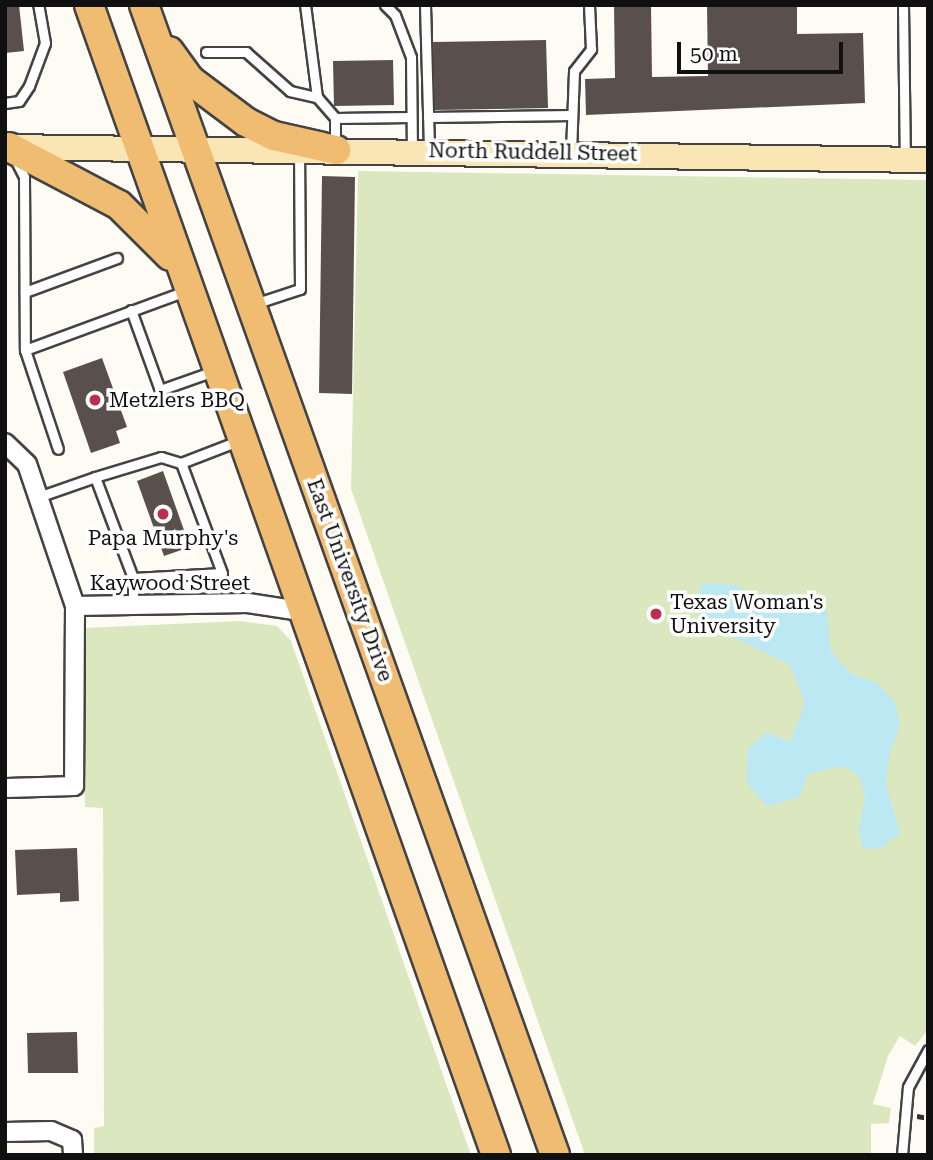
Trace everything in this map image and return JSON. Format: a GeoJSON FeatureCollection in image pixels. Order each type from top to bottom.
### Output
{"type":"FeatureCollection","features":[{"type":"Feature","properties":{"kind":"main road"},"geometry":{"type":"LineString","coordinates":[[89,5],[187,290],[307,612],[496,1155]]}},
{"type":"Feature","properties":{"kind":"main road"},"geometry":{"type":"LineString","coordinates":[[144,6],[173,58],[214,102],[274,136],[336,150]]}},
{"type":"Feature","properties":{"kind":"main road","name":"East University Drive"},"geometry":{"type":"LineString","coordinates":[[144,6],[192,150],[555,1155]]}},
{"type":"Feature","properties":{"kind":"main road"},"geometry":{"type":"LineString","coordinates":[[7,148],[119,205],[178,263]]}},
{"type":"Feature","properties":{"kind":"street","name":"North Ruddell Street"},"geometry":{"type":"LineString","coordinates":[[7,148],[138,147],[916,160]]}},
{"type":"Feature","properties":{"kind":"street"},"geometry":{"type":"LineString","coordinates":[[5,443],[27,464],[75,606],[74,786],[5,788]]}},
{"type":"Feature","properties":{"kind":"street","name":"Kaywood Street"},"geometry":{"type":"LineString","coordinates":[[75,606],[248,603],[307,612]]}},
{"type":"Feature","properties":{"kind":"street"},"geometry":{"type":"LineString","coordinates":[[5,1132],[51,1131],[73,1148]]}},
{"type":"Feature","properties":{"kind":"lane"},"geometry":{"type":"LineString","coordinates":[[5,103],[19,101],[29,86],[45,43],[38,5]]}},
{"type":"Feature","properties":{"kind":"lane"},"geometry":{"type":"LineString","coordinates":[[305,5],[317,97],[335,118],[336,150]]}},
{"type":"Feature","properties":{"kind":"lane"},"geometry":{"type":"LineString","coordinates":[[385,5],[394,15],[411,57],[411,117],[420,151]]}},
{"type":"Feature","properties":{"kind":"lane"},"geometry":{"type":"LineString","coordinates":[[420,151],[428,117],[425,5]]}},
{"type":"Feature","properties":{"kind":"lane"},"geometry":{"type":"LineString","coordinates":[[570,153],[573,71],[590,50],[589,5]]}},
{"type":"Feature","properties":{"kind":"lane"},"geometry":{"type":"LineString","coordinates":[[903,5],[916,160]]}},
{"type":"Feature","properties":{"kind":"lane"},"geometry":{"type":"LineString","coordinates":[[206,52],[246,52],[290,91],[317,97]]}},
{"type":"Feature","properties":{"kind":"lane"},"geometry":{"type":"LineString","coordinates":[[428,117],[572,115]]}},
{"type":"Feature","properties":{"kind":"lane"},"geometry":{"type":"LineString","coordinates":[[335,118],[411,117]]}},
{"type":"Feature","properties":{"kind":"lane"},"geometry":{"type":"LineString","coordinates":[[7,148],[24,177],[25,350],[58,449]]}},
{"type":"Feature","properties":{"kind":"lane"},"geometry":{"type":"LineString","coordinates":[[248,305],[300,289],[299,150]]}},
{"type":"Feature","properties":{"kind":"lane"},"geometry":{"type":"LineString","coordinates":[[25,292],[117,258]]}},
{"type":"Feature","properties":{"kind":"lane"},"geometry":{"type":"LineString","coordinates":[[25,350],[187,290]]}},
{"type":"Feature","properties":{"kind":"lane"},"geometry":{"type":"LineString","coordinates":[[131,310],[160,390],[217,370]]}},
{"type":"Feature","properties":{"kind":"lane"},"geometry":{"type":"LineString","coordinates":[[38,497],[161,457],[181,463],[243,439]]}},
{"type":"Feature","properties":{"kind":"lane"},"geometry":{"type":"LineString","coordinates":[[133,578],[222,573],[181,463]]}},
{"type":"Feature","properties":{"kind":"lane"},"geometry":{"type":"LineString","coordinates":[[95,477],[133,578],[133,605]]}},
{"type":"Feature","properties":{"kind":"lane"},"geometry":{"type":"LineString","coordinates":[[902,1155],[908,1087],[928,1050]]}},
{"type":"Feature","properties":{"kind":"green space","name":"Texas Woman's University"},"geometry":{"type":"Polygon","coordinates":[[[358,171],[928,180],[928,1030],[915,1046],[900,1036],[888,1056],[873,1104],[891,1108],[889,1123],[871,1124],[871,1155],[585,1155],[351,489],[358,171]]]}},
{"type":"Feature","properties":{"kind":"green space"},"geometry":{"type":"Polygon","coordinates":[[[240,621],[277,626],[291,641],[471,1155],[94,1155],[94,1128],[104,1126],[103,808],[85,807],[84,628],[240,621]]]}},
{"type":"Feature","properties":{"kind":"water"},"geometry":{"type":"Polygon","coordinates":[[[701,584],[737,585],[749,594],[808,595],[827,610],[831,651],[851,674],[876,682],[895,702],[900,725],[889,755],[886,785],[900,833],[881,848],[863,849],[859,830],[865,794],[858,776],[845,766],[809,773],[799,797],[767,806],[747,783],[748,749],[766,732],[790,742],[805,703],[790,665],[703,622],[698,604],[701,584]]]}},
{"type":"Feature","properties":{"kind":"building"},"geometry":{"type":"Polygon","coordinates":[[[5,5],[19,5],[24,51],[5,53],[5,5]]]}},
{"type":"Feature","properties":{"kind":"building"},"geometry":{"type":"Polygon","coordinates":[[[614,5],[651,5],[652,77],[708,76],[707,5],[797,5],[797,34],[863,33],[865,103],[586,115],[585,79],[615,78],[614,5]]]}},
{"type":"Feature","properties":{"kind":"building"},"geometry":{"type":"Polygon","coordinates":[[[546,40],[548,108],[435,110],[433,42],[546,40]]]}},
{"type":"Feature","properties":{"kind":"building"},"geometry":{"type":"Polygon","coordinates":[[[393,60],[394,105],[334,106],[333,61],[393,60]]]}},
{"type":"Feature","properties":{"kind":"building"},"geometry":{"type":"Polygon","coordinates":[[[322,176],[355,177],[352,394],[319,393],[322,176]]]}},
{"type":"Feature","properties":{"kind":"building","name":"Metzlers BBQ"},"geometry":{"type":"Polygon","coordinates":[[[102,358],[127,427],[116,431],[120,443],[91,453],[63,372],[102,358]]]}},
{"type":"Feature","properties":{"kind":"building","name":"Papa Murphy's"},"geometry":{"type":"Polygon","coordinates":[[[163,471],[190,547],[164,556],[137,481],[163,471]]]}},
{"type":"Feature","properties":{"kind":"building"},"geometry":{"type":"Polygon","coordinates":[[[77,848],[79,901],[60,902],[60,893],[17,895],[15,850],[77,848]]]}},
{"type":"Feature","properties":{"kind":"building"},"geometry":{"type":"Polygon","coordinates":[[[77,1032],[78,1073],[28,1073],[27,1033],[77,1032]]]}},
{"type":"Feature","properties":{"kind":"place","name":"Metzlers BBQ"},"geometry":{"type":"Point","coordinates":[95,400]}},
{"type":"Feature","properties":{"kind":"place","name":"Papa Murphy's"},"geometry":{"type":"Point","coordinates":[163,514]}},
{"type":"Feature","properties":{"kind":"place","name":"Texas Woman's University"},"geometry":{"type":"Point","coordinates":[656,614]}}]}
